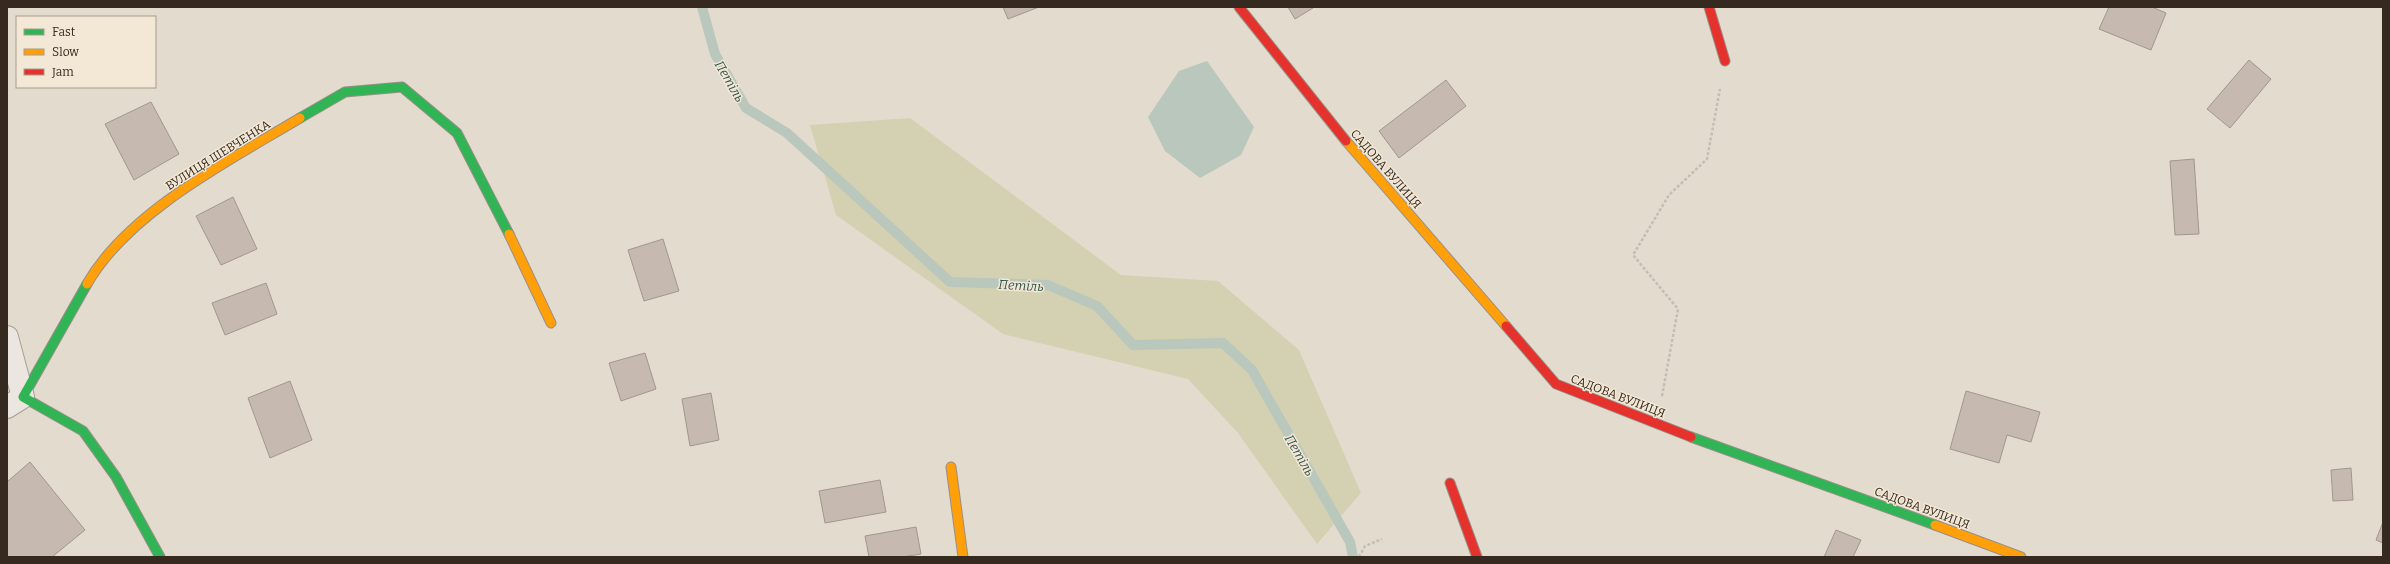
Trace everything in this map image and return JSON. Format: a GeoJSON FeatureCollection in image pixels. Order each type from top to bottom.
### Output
{"type":"FeatureCollection","features":[{"type":"Feature","properties":{"kind":"street","name":"САДОВА ВУЛИЦЯ"},"geometry":{"type":"LineString","coordinates":[[1239,7],[1334,128],[1556,384],[1657,424],[2022,557]]}},
{"type":"Feature","properties":{"kind":"street"},"geometry":{"type":"LineString","coordinates":[[1709,7],[1725,61]]}},
{"type":"Feature","properties":{"kind":"street","name":"ВУЛИЦЯ ШЕВЧЕНКА"},"geometry":{"type":"LineString","coordinates":[[15,402],[95,270],[143,219],[203,176],[345,92],[402,87],[457,133],[520,256],[551,323]]}},
{"type":"Feature","properties":{"kind":"street"},"geometry":{"type":"LineString","coordinates":[[7,336],[15,402],[83,431],[116,476],[160,557]]}},
{"type":"Feature","properties":{"kind":"street"},"geometry":{"type":"LineString","coordinates":[[951,467],[963,557]]}},
{"type":"Feature","properties":{"kind":"street"},"geometry":{"type":"LineString","coordinates":[[1450,483],[1477,557]]}},
{"type":"Feature","properties":{"kind":"path"},"geometry":{"type":"LineString","coordinates":[[1657,424],[1678,308],[1633,255],[1669,195],[1707,159],[1725,61]]}},
{"type":"Feature","properties":{"kind":"path"},"geometry":{"type":"LineString","coordinates":[[1359,557],[1365,546],[1382,539]]}},
{"type":"Feature","properties":{"kind":"shaded area"},"geometry":{"type":"Polygon","coordinates":[[[1207,61],[1254,127],[1241,155],[1200,178],[1165,151],[1148,117],[1179,71],[1207,61]]]}},
{"type":"Feature","properties":{"kind":"shaded area"},"geometry":{"type":"Polygon","coordinates":[[[910,118],[1121,275],[1218,281],[1299,350],[1361,493],[1317,544],[1238,433],[1188,379],[1003,334],[836,215],[810,125],[910,118]]]}},
{"type":"Feature","properties":{"kind":"building"},"geometry":{"type":"Polygon","coordinates":[[[1003,7],[1039,7],[1008,19],[1003,7]]]}},
{"type":"Feature","properties":{"kind":"building"},"geometry":{"type":"Polygon","coordinates":[[[1288,7],[1313,7],[1313,8],[1295,19],[1288,7]]]}},
{"type":"Feature","properties":{"kind":"building"},"geometry":{"type":"Polygon","coordinates":[[[2109,7],[2152,7],[2166,13],[2151,50],[2099,29],[2109,7]]]}},
{"type":"Feature","properties":{"kind":"building"},"geometry":{"type":"Polygon","coordinates":[[[2249,60],[2271,79],[2230,128],[2207,109],[2249,60]]]}},
{"type":"Feature","properties":{"kind":"building"},"geometry":{"type":"Polygon","coordinates":[[[1446,80],[1466,106],[1399,158],[1379,131],[1446,80]]]}},
{"type":"Feature","properties":{"kind":"building"},"geometry":{"type":"Polygon","coordinates":[[[151,102],[179,154],[134,180],[105,124],[151,102]]]}},
{"type":"Feature","properties":{"kind":"building"},"geometry":{"type":"Polygon","coordinates":[[[2194,159],[2199,234],[2175,235],[2170,161],[2194,159]]]}},
{"type":"Feature","properties":{"kind":"building"},"geometry":{"type":"Polygon","coordinates":[[[233,197],[257,249],[221,265],[196,216],[233,197]]]}},
{"type":"Feature","properties":{"kind":"building"},"geometry":{"type":"Polygon","coordinates":[[[663,239],[679,291],[644,301],[628,250],[663,239]]]}},
{"type":"Feature","properties":{"kind":"building"},"geometry":{"type":"Polygon","coordinates":[[[266,283],[277,314],[225,335],[212,303],[266,283]]]}},
{"type":"Feature","properties":{"kind":"building"},"geometry":{"type":"Polygon","coordinates":[[[645,353],[656,389],[621,401],[609,363],[645,353]]]}},
{"type":"Feature","properties":{"kind":"building"},"geometry":{"type":"Polygon","coordinates":[[[290,381],[312,440],[270,458],[248,398],[290,381]]]}},
{"type":"Feature","properties":{"kind":"building"},"geometry":{"type":"Polygon","coordinates":[[[1966,391],[2040,412],[2031,442],[2007,435],[1999,463],[1950,449],[1966,391]]]}},
{"type":"Feature","properties":{"kind":"building"},"geometry":{"type":"Polygon","coordinates":[[[711,393],[719,440],[690,446],[682,399],[711,393]]]}},
{"type":"Feature","properties":{"kind":"building"},"geometry":{"type":"Polygon","coordinates":[[[30,462],[85,530],[52,557],[7,557],[7,482],[30,462]]]}},
{"type":"Feature","properties":{"kind":"building"},"geometry":{"type":"Polygon","coordinates":[[[2351,468],[2353,500],[2333,501],[2331,470],[2351,468]]]}},
{"type":"Feature","properties":{"kind":"building"},"geometry":{"type":"Polygon","coordinates":[[[880,480],[886,512],[825,523],[819,491],[880,480]]]}},
{"type":"Feature","properties":{"kind":"building"},"geometry":{"type":"Polygon","coordinates":[[[2383,522],[2383,543],[2376,540],[2383,522]]]}},
{"type":"Feature","properties":{"kind":"building"},"geometry":{"type":"Polygon","coordinates":[[[916,527],[921,554],[902,557],[869,557],[865,536],[916,527]]]}},
{"type":"Feature","properties":{"kind":"building"},"geometry":{"type":"Polygon","coordinates":[[[1836,530],[1861,540],[1853,557],[1824,557],[1836,530]]]}},
{"type":"Feature","properties":{"kind":"waterway","name":"Петіль"},"geometry":{"type":"LineString","coordinates":[[702,7],[715,54],[746,108],[787,133],[950,282],[1048,285],[1097,306],[1133,345],[1223,343],[1252,370],[1350,542],[1353,557]]}},
{"type":"Feature","properties":{"kind":"traffic: fast"},"geometry":{"type":"LineString","coordinates":[[300,118],[345,92],[402,87],[457,133],[509,234]]}},
{"type":"Feature","properties":{"kind":"traffic: fast"},"geometry":{"type":"LineString","coordinates":[[87,284],[23,397],[83,431],[116,477],[160,557]]}},
{"type":"Feature","properties":{"kind":"traffic: fast"},"geometry":{"type":"LineString","coordinates":[[1691,437],[1935,525]]}},
{"type":"Feature","properties":{"kind":"traffic: slow"},"geometry":{"type":"LineString","coordinates":[[87,284],[105,258],[128,234],[154,211],[213,170],[300,118]]}},
{"type":"Feature","properties":{"kind":"traffic: slow"},"geometry":{"type":"LineString","coordinates":[[1346,141],[1506,326]]}},
{"type":"Feature","properties":{"kind":"traffic: slow"},"geometry":{"type":"LineString","coordinates":[[509,234],[551,323]]}},
{"type":"Feature","properties":{"kind":"traffic: slow"},"geometry":{"type":"LineString","coordinates":[[951,467],[963,557]]}},
{"type":"Feature","properties":{"kind":"traffic: slow"},"geometry":{"type":"LineString","coordinates":[[1935,525],[2021,557]]}},
{"type":"Feature","properties":{"kind":"traffic: jam"},"geometry":{"type":"LineString","coordinates":[[1239,7],[1346,141]]}},
{"type":"Feature","properties":{"kind":"traffic: jam"},"geometry":{"type":"LineString","coordinates":[[1709,7],[1725,61]]}},
{"type":"Feature","properties":{"kind":"traffic: jam"},"geometry":{"type":"LineString","coordinates":[[1506,326],[1556,384],[1691,437]]}},
{"type":"Feature","properties":{"kind":"traffic: jam"},"geometry":{"type":"LineString","coordinates":[[1450,483],[1477,557]]}}]}
